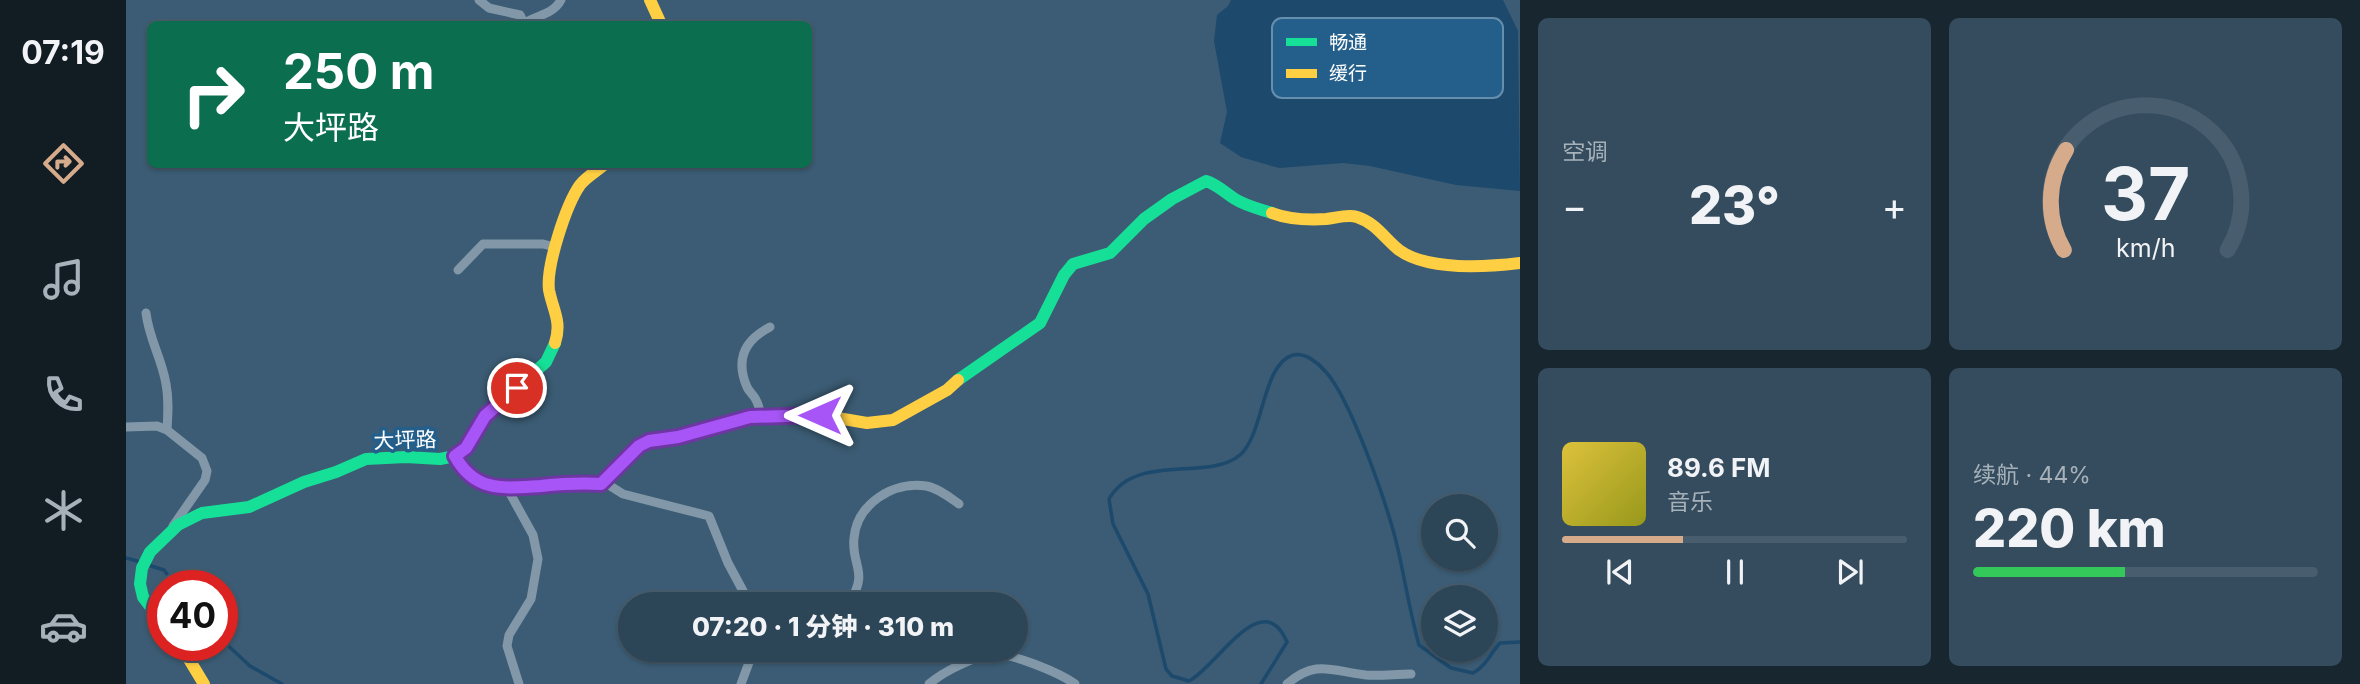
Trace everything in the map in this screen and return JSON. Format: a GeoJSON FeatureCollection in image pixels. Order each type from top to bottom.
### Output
{"type":"FeatureCollection","features":[{"type":"Feature","properties":{"kind":"street"},"geometry":{"type":"LineString","coordinates":[[479,0],[489,8],[520,15],[522,21]]}},
{"type":"Feature","properties":{"kind":"street"},"geometry":{"type":"LineString","coordinates":[[530,21],[554,11],[561,0]]}},
{"type":"Feature","properties":{"kind":"street"},"geometry":{"type":"LineString","coordinates":[[650,0],[660,21]]}},
{"type":"Feature","properties":{"kind":"street","name":"大坪路"},"geometry":{"type":"LineString","coordinates":[[147,602],[140,584],[145,562],[170,531],[202,513],[249,507],[304,482],[366,459],[440,459],[455,456],[466,448],[485,416],[546,362],[556,341],[559,326],[549,288],[555,247],[567,211],[580,185],[600,168]]}},
{"type":"Feature","properties":{"kind":"street"},"geometry":{"type":"LineString","coordinates":[[455,456],[461,468],[485,484],[508,488],[601,484],[639,446],[649,441],[678,437],[714,425],[761,416],[820,415],[867,422],[892,420],[947,390],[961,377],[1032,330],[1040,323],[1073,264],[1110,253],[1144,219],[1172,199],[1206,181],[1220,186],[1233,198],[1245,204],[1280,216],[1323,219],[1354,216],[1370,222],[1401,251],[1430,262],[1488,267],[1520,263]]}},
{"type":"Feature","properties":{"kind":"street"},"geometry":{"type":"LineString","coordinates":[[458,271],[483,244],[543,244],[555,247]]}},
{"type":"Feature","properties":{"kind":"street"},"geometry":{"type":"LineString","coordinates":[[146,313],[149,333],[166,383],[169,407],[167,430]]}},
{"type":"Feature","properties":{"kind":"street"},"geometry":{"type":"LineString","coordinates":[[761,416],[743,376],[743,355],[752,337],[770,327]]}},
{"type":"Feature","properties":{"kind":"street"},"geometry":{"type":"LineString","coordinates":[[126,427],[157,426],[167,430],[202,458],[207,471],[205,480],[170,531]]}},
{"type":"Feature","properties":{"kind":"street"},"geometry":{"type":"LineString","coordinates":[[604,482],[623,494],[709,516],[728,564],[743,592]]}},
{"type":"Feature","properties":{"kind":"street"},"geometry":{"type":"LineString","coordinates":[[857,592],[859,580],[853,537],[868,505],[883,494],[897,489],[926,486],[946,494],[959,504]]}},
{"type":"Feature","properties":{"kind":"street"},"geometry":{"type":"LineString","coordinates":[[508,488],[533,535],[538,559],[531,599],[509,635],[506,646],[519,684]]}},
{"type":"Feature","properties":{"kind":"street"},"geometry":{"type":"LineString","coordinates":[[929,684],[950,670],[994,654],[1038,666],[1075,684]]}},
{"type":"Feature","properties":{"kind":"street"},"geometry":{"type":"LineString","coordinates":[[190,661],[204,684]]}},
{"type":"Feature","properties":{"kind":"street"},"geometry":{"type":"LineString","coordinates":[[741,684],[749,662]]}},
{"type":"Feature","properties":{"kind":"street"},"geometry":{"type":"LineString","coordinates":[[1287,684],[1296,676],[1311,670],[1330,668],[1363,675],[1411,674]]}},
{"type":"Feature","properties":{"kind":"water"},"geometry":{"type":"Polygon","coordinates":[[[1231,0],[1503,0],[1518,31],[1520,191],[1456,185],[1370,166],[1343,163],[1279,168],[1241,157],[1220,143],[1227,112],[1214,41],[1217,15],[1231,0]]]}},
{"type":"Feature","properties":{"kind":"waterway"},"geometry":{"type":"LineString","coordinates":[[1261,684],[1287,642],[1277,626],[1265,622],[1252,625],[1239,635],[1189,681],[1172,676],[1166,669],[1148,594],[1113,524],[1109,499],[1121,485],[1136,476],[1210,467],[1226,463],[1240,455],[1254,432],[1275,371],[1283,361],[1298,354],[1315,362],[1325,371],[1335,384],[1355,425],[1395,537],[1419,645],[1451,668],[1473,673],[1485,663],[1500,643],[1520,642]]}},
{"type":"Feature","properties":{"kind":"waterway"},"geometry":{"type":"LineString","coordinates":[[126,558],[141,562]]}},
{"type":"Feature","properties":{"kind":"waterway"},"geometry":{"type":"LineString","coordinates":[[148,565],[164,570]]}},
{"type":"Feature","properties":{"kind":"waterway"},"geometry":{"type":"LineString","coordinates":[[238,655],[250,666],[282,684]]}},
{"type":"Feature","properties":{"kind":"traffic: fast"},"geometry":{"type":"LineString","coordinates":[[958,380],[1040,323],[1064,275],[1073,264],[1110,253],[1144,219],[1172,199],[1206,181],[1239,201],[1272,213]]}},
{"type":"Feature","properties":{"kind":"traffic: fast"},"geometry":{"type":"LineString","coordinates":[[147,602],[140,584],[142,568],[150,552],[178,525],[202,513],[249,507],[304,482],[366,459],[440,459],[455,456],[466,448],[485,416],[546,362],[555,343]]}},
{"type":"Feature","properties":{"kind":"traffic: slow"},"geometry":{"type":"LineString","coordinates":[[650,0],[660,21]]}},
{"type":"Feature","properties":{"kind":"traffic: slow"},"geometry":{"type":"LineString","coordinates":[[555,343],[557,322],[549,279],[558,236],[580,185],[600,168]]}},
{"type":"Feature","properties":{"kind":"traffic: slow"},"geometry":{"type":"LineString","coordinates":[[1272,213],[1306,219],[1357,217],[1375,227],[1399,250],[1426,261],[1458,266],[1520,263]]}},
{"type":"Feature","properties":{"kind":"traffic: slow"},"geometry":{"type":"LineString","coordinates":[[455,456],[473,477],[494,486],[523,488],[601,484],[639,446],[649,441],[678,437],[750,417],[820,415],[867,423],[893,420],[947,390],[958,380]]}},
{"type":"Feature","properties":{"kind":"traffic: slow"},"geometry":{"type":"LineString","coordinates":[[190,661],[204,684]]}},
{"type":"Feature","properties":{"kind":"route"},"geometry":{"type":"LineString","coordinates":[[517,388],[485,416],[466,448],[455,456],[461,468],[472,477],[496,488],[601,484],[639,446],[649,441],[678,437],[750,417],[820,415]]}}]}
